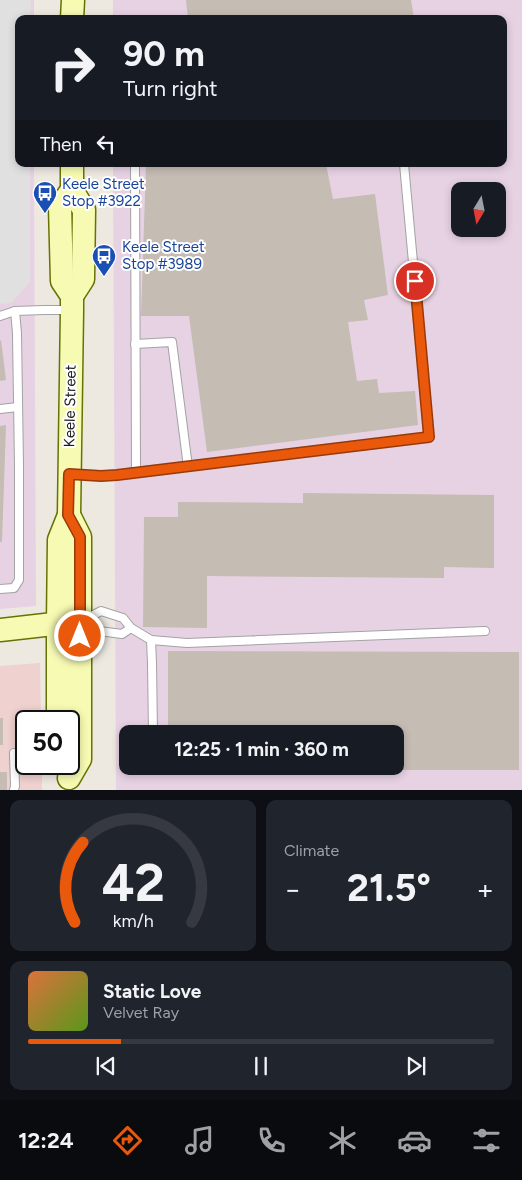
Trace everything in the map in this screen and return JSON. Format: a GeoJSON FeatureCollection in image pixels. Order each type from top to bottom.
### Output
{"type":"FeatureCollection","features":[{"type":"Feature","properties":{"kind":"main road"},"geometry":{"type":"LineString","coordinates":[[72,15],[73,0]]}},
{"type":"Feature","properties":{"kind":"main road","name":"Keele Street"},"geometry":{"type":"LineString","coordinates":[[59,710],[80,537],[68,515],[72,303],[62,281],[60,206],[72,190],[72,167]]}},
{"type":"Feature","properties":{"kind":"main road"},"geometry":{"type":"LineString","coordinates":[[0,630],[69,623]]}},
{"type":"Feature","properties":{"kind":"main road","name":"Keele Street"},"geometry":{"type":"LineString","coordinates":[[66,777],[80,758],[69,623]]}},
{"type":"Feature","properties":{"kind":"lane"},"geometry":{"type":"LineString","coordinates":[[135,167],[136,473]]}},
{"type":"Feature","properties":{"kind":"lane"},"geometry":{"type":"LineString","coordinates":[[69,474],[101,476],[136,473],[429,437],[404,167]]}},
{"type":"Feature","properties":{"kind":"lane"},"geometry":{"type":"LineString","coordinates":[[0,316],[15,311],[44,310],[72,303]]}},
{"type":"Feature","properties":{"kind":"lane"},"geometry":{"type":"LineString","coordinates":[[0,589],[14,588],[19,580],[17,333],[15,311]]}},
{"type":"Feature","properties":{"kind":"lane"},"geometry":{"type":"LineString","coordinates":[[135,344],[172,342],[188,467]]}},
{"type":"Feature","properties":{"kind":"lane"},"geometry":{"type":"LineString","coordinates":[[0,409],[18,407]]}},
{"type":"Feature","properties":{"kind":"lane"},"geometry":{"type":"LineString","coordinates":[[69,623],[100,611],[123,618],[131,628],[151,640],[187,643],[485,631]]}},
{"type":"Feature","properties":{"kind":"lane"},"geometry":{"type":"LineString","coordinates":[[69,623],[99,631],[122,634],[131,628]]}},
{"type":"Feature","properties":{"kind":"lane"},"geometry":{"type":"LineString","coordinates":[[151,640],[153,725]]}},
{"type":"Feature","properties":{"kind":"lane"},"geometry":{"type":"LineString","coordinates":[[14,753],[14,790]]}},
{"type":"Feature","properties":{"kind":"shaded area"},"geometry":{"type":"Polygon","coordinates":[[[0,0],[34,0],[34,15],[15,15],[15,167],[34,167],[36,606],[0,609],[0,0]]]}},
{"type":"Feature","properties":{"kind":"shaded area"},"geometry":{"type":"Polygon","coordinates":[[[0,0],[31,0],[30,15],[15,15],[15,167],[30,167],[30,282],[11,303],[0,304],[0,0]]]}},
{"type":"Feature","properties":{"kind":"shaded area"},"geometry":{"type":"Polygon","coordinates":[[[113,0],[522,0],[522,790],[116,790],[113,167],[507,167],[507,15],[113,15],[113,0]]]}},
{"type":"Feature","properties":{"kind":"shaded area"},"geometry":{"type":"Polygon","coordinates":[[[40,663],[41,710],[15,710],[15,775],[42,775],[42,790],[0,790],[0,666],[40,663]]]}},
{"type":"Feature","properties":{"kind":"building"},"geometry":{"type":"Polygon","coordinates":[[[186,0],[411,0],[413,15],[188,15],[186,0]]]}},
{"type":"Feature","properties":{"kind":"building"},"geometry":{"type":"Polygon","coordinates":[[[146,167],[327,167],[333,199],[375,194],[388,295],[364,300],[368,320],[348,322],[357,381],[377,379],[379,393],[415,391],[418,425],[207,452],[189,316],[141,316],[146,167]]]}},
{"type":"Feature","properties":{"kind":"building"},"geometry":{"type":"Polygon","coordinates":[[[0,341],[6,380],[0,381],[0,341]]]}},
{"type":"Feature","properties":{"kind":"building"},"geometry":{"type":"Polygon","coordinates":[[[6,425],[2,542],[0,542],[0,426],[6,425]]]}},
{"type":"Feature","properties":{"kind":"building"},"geometry":{"type":"Polygon","coordinates":[[[303,493],[494,495],[494,568],[444,567],[444,578],[207,576],[207,628],[143,627],[144,517],[178,517],[178,502],[303,503],[303,493]]]}},
{"type":"Feature","properties":{"kind":"building"},"geometry":{"type":"Polygon","coordinates":[[[168,651],[519,652],[519,770],[404,770],[404,725],[168,725],[168,651]]]}},
{"type":"Feature","properties":{"kind":"building"},"geometry":{"type":"Polygon","coordinates":[[[0,718],[3,718],[3,745],[0,745],[0,718]]]}},
{"type":"Feature","properties":{"kind":"building"},"geometry":{"type":"Polygon","coordinates":[[[0,772],[7,772],[7,790],[0,790],[0,772]]]}},
{"type":"Feature","properties":{"kind":"place","name":"Keele Street Stop #3922"},"geometry":{"type":"Point","coordinates":[45,214]}},
{"type":"Feature","properties":{"kind":"place","name":"Keele Street Stop #3989"},"geometry":{"type":"Point","coordinates":[104,277]}},
{"type":"Feature","properties":{"kind":"route"},"geometry":{"type":"LineString","coordinates":[[80,636],[80,537],[68,515],[69,474],[117,475],[429,437],[415,281]]}}]}
